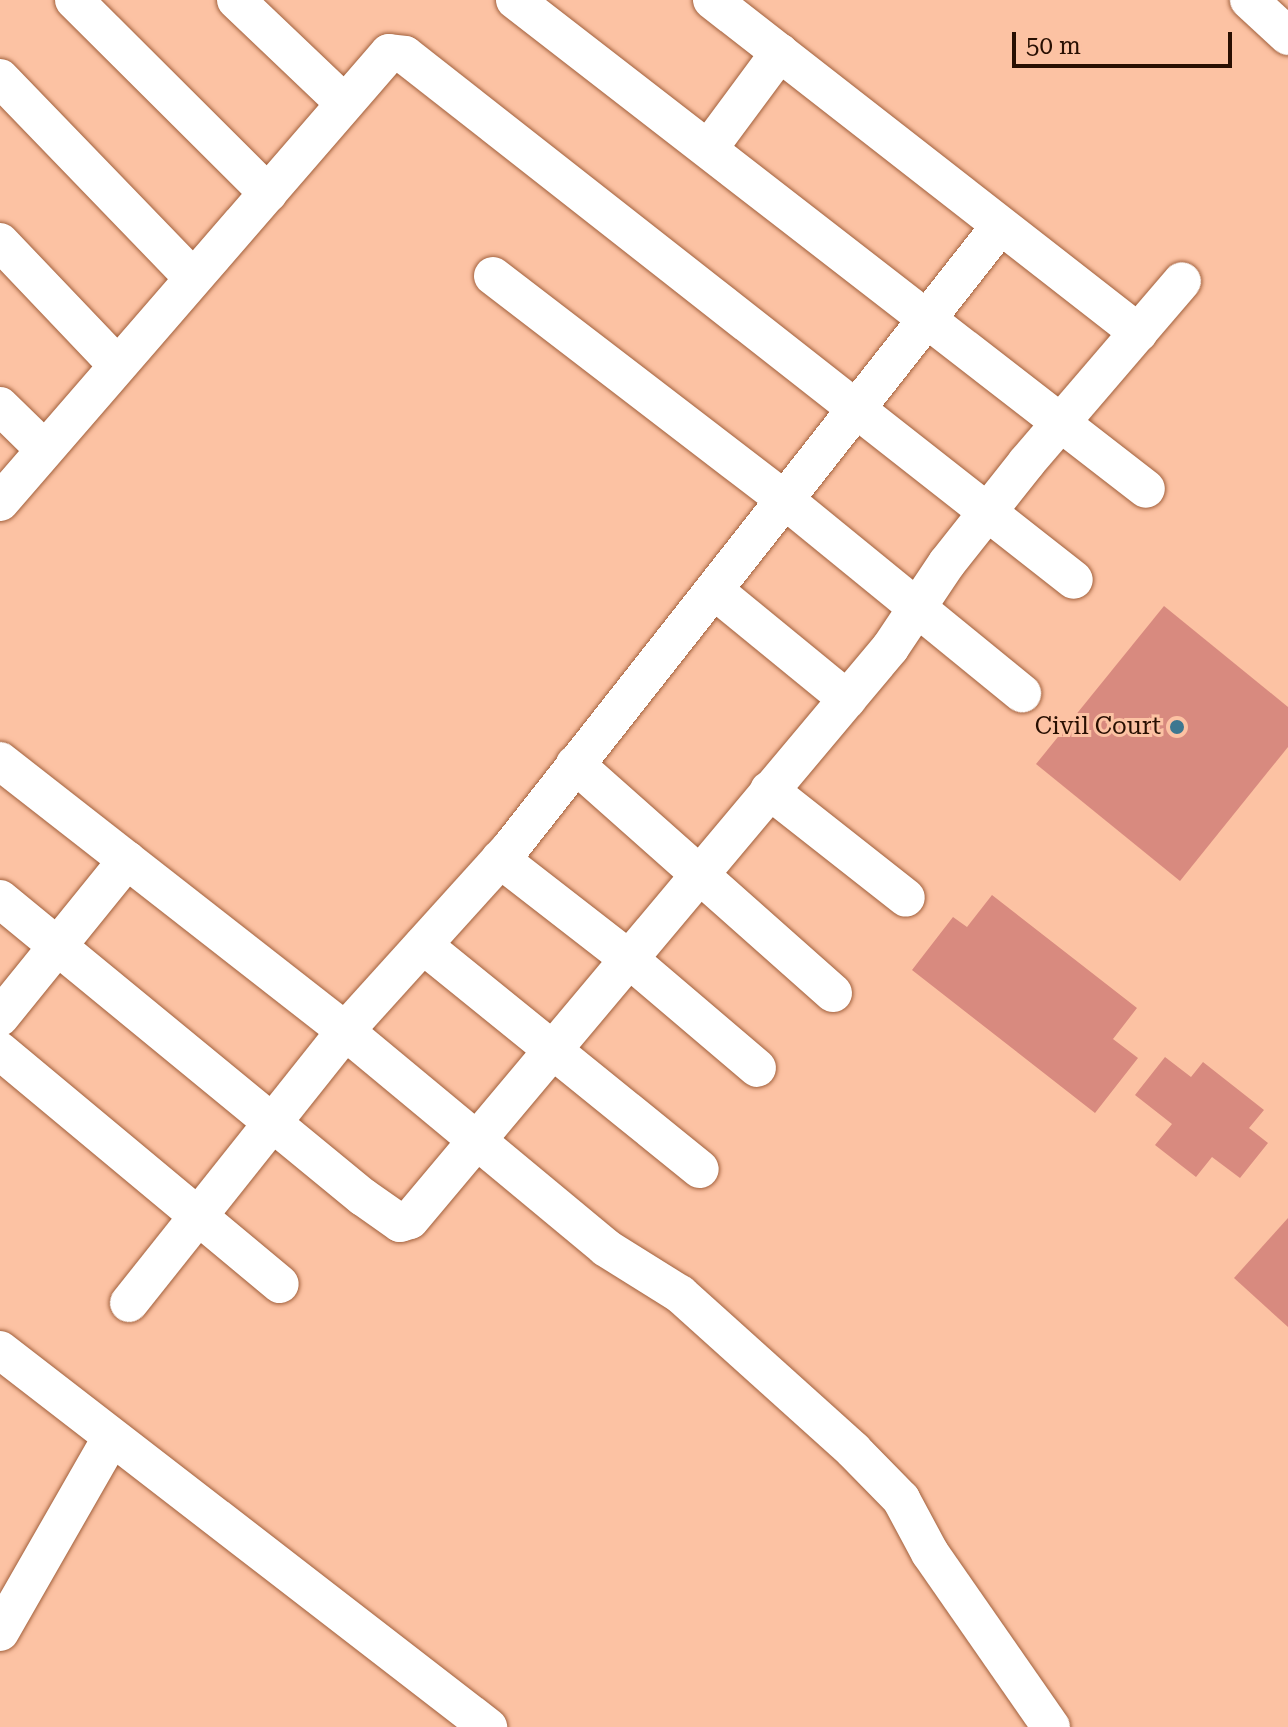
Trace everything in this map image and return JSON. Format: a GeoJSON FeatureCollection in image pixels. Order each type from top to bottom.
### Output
{"type":"FeatureCollection","features":[{"type":"Feature","properties":{"kind":"street"},"geometry":{"type":"LineString","coordinates":[[74,0],[268,193]]}},
{"type":"Feature","properties":{"kind":"street"},"geometry":{"type":"LineString","coordinates":[[236,0],[344,103]]}},
{"type":"Feature","properties":{"kind":"street"},"geometry":{"type":"LineString","coordinates":[[515,0],[929,316],[1146,489]]}},
{"type":"Feature","properties":{"kind":"street"},"geometry":{"type":"LineString","coordinates":[[712,0],[1139,333]]}},
{"type":"Feature","properties":{"kind":"street"},"geometry":{"type":"LineString","coordinates":[[1249,0],[1288,36]]}},
{"type":"Feature","properties":{"kind":"street"},"geometry":{"type":"LineString","coordinates":[[709,148],[780,52]]}},
{"type":"Feature","properties":{"kind":"street"},"geometry":{"type":"LineString","coordinates":[[0,502],[389,53],[405,55],[1074,580]]}},
{"type":"Feature","properties":{"kind":"street"},"geometry":{"type":"LineString","coordinates":[[0,78],[193,278]]}},
{"type":"Feature","properties":{"kind":"street"},"geometry":{"type":"LineString","coordinates":[[129,1303],[345,1031],[500,859],[715,591],[1000,226]]}},
{"type":"Feature","properties":{"kind":"street"},"geometry":{"type":"LineString","coordinates":[[0,242],[117,365]]}},
{"type":"Feature","properties":{"kind":"street"},"geometry":{"type":"LineString","coordinates":[[493,276],[785,500],[1022,693]]}},
{"type":"Feature","properties":{"kind":"street"},"geometry":{"type":"LineString","coordinates":[[0,899],[400,1223],[423,1210],[475,1140],[847,699],[988,511],[1182,281]]}},
{"type":"Feature","properties":{"kind":"street"},"geometry":{"type":"LineString","coordinates":[[0,406],[44,449]]}},
{"type":"Feature","properties":{"kind":"street"},"geometry":{"type":"LineString","coordinates":[[715,591],[847,699]]}},
{"type":"Feature","properties":{"kind":"street"},"geometry":{"type":"LineString","coordinates":[[0,761],[345,1031],[606,1248],[680,1294],[853,1450],[901,1499],[930,1553],[1051,1727]]}},
{"type":"Feature","properties":{"kind":"street"},"geometry":{"type":"LineString","coordinates":[[575,764],[833,993]]}},
{"type":"Feature","properties":{"kind":"street"},"geometry":{"type":"LineString","coordinates":[[769,790],[906,898]]}},
{"type":"Feature","properties":{"kind":"street"},"geometry":{"type":"LineString","coordinates":[[500,859],[629,959],[757,1068]]}},
{"type":"Feature","properties":{"kind":"street"},"geometry":{"type":"LineString","coordinates":[[0,1017],[127,860]]}},
{"type":"Feature","properties":{"kind":"street"},"geometry":{"type":"LineString","coordinates":[[423,945],[700,1169]]}},
{"type":"Feature","properties":{"kind":"street"},"geometry":{"type":"LineString","coordinates":[[0,1051],[280,1284]]}},
{"type":"Feature","properties":{"kind":"street"},"geometry":{"type":"LineString","coordinates":[[0,1350],[488,1727]]}},
{"type":"Feature","properties":{"kind":"street"},"geometry":{"type":"LineString","coordinates":[[0,1632],[111,1438]]}},
{"type":"Feature","properties":{"kind":"building","name":"Civil Court"},"geometry":{"type":"Polygon","coordinates":[[[1164,606],[1288,707],[1288,747],[1180,881],[1036,764],[1164,606]]]}},
{"type":"Feature","properties":{"kind":"building"},"geometry":{"type":"Polygon","coordinates":[[[992,895],[1137,1008],[1113,1039],[1138,1058],[1095,1113],[912,970],[953,917],[967,927],[992,895]]]}},
{"type":"Feature","properties":{"kind":"building"},"geometry":{"type":"Polygon","coordinates":[[[1165,1057],[1191,1077],[1203,1062],[1264,1110],[1249,1128],[1268,1143],[1240,1178],[1212,1157],[1196,1177],[1155,1145],[1172,1124],[1135,1095],[1165,1057]]]}},
{"type":"Feature","properties":{"kind":"building"},"geometry":{"type":"Polygon","coordinates":[[[1288,1218],[1288,1327],[1234,1278],[1288,1218]]]}},
{"type":"Feature","properties":{"kind":"place","name":"Civil Court"},"geometry":{"type":"Point","coordinates":[1177,727]}}]}
